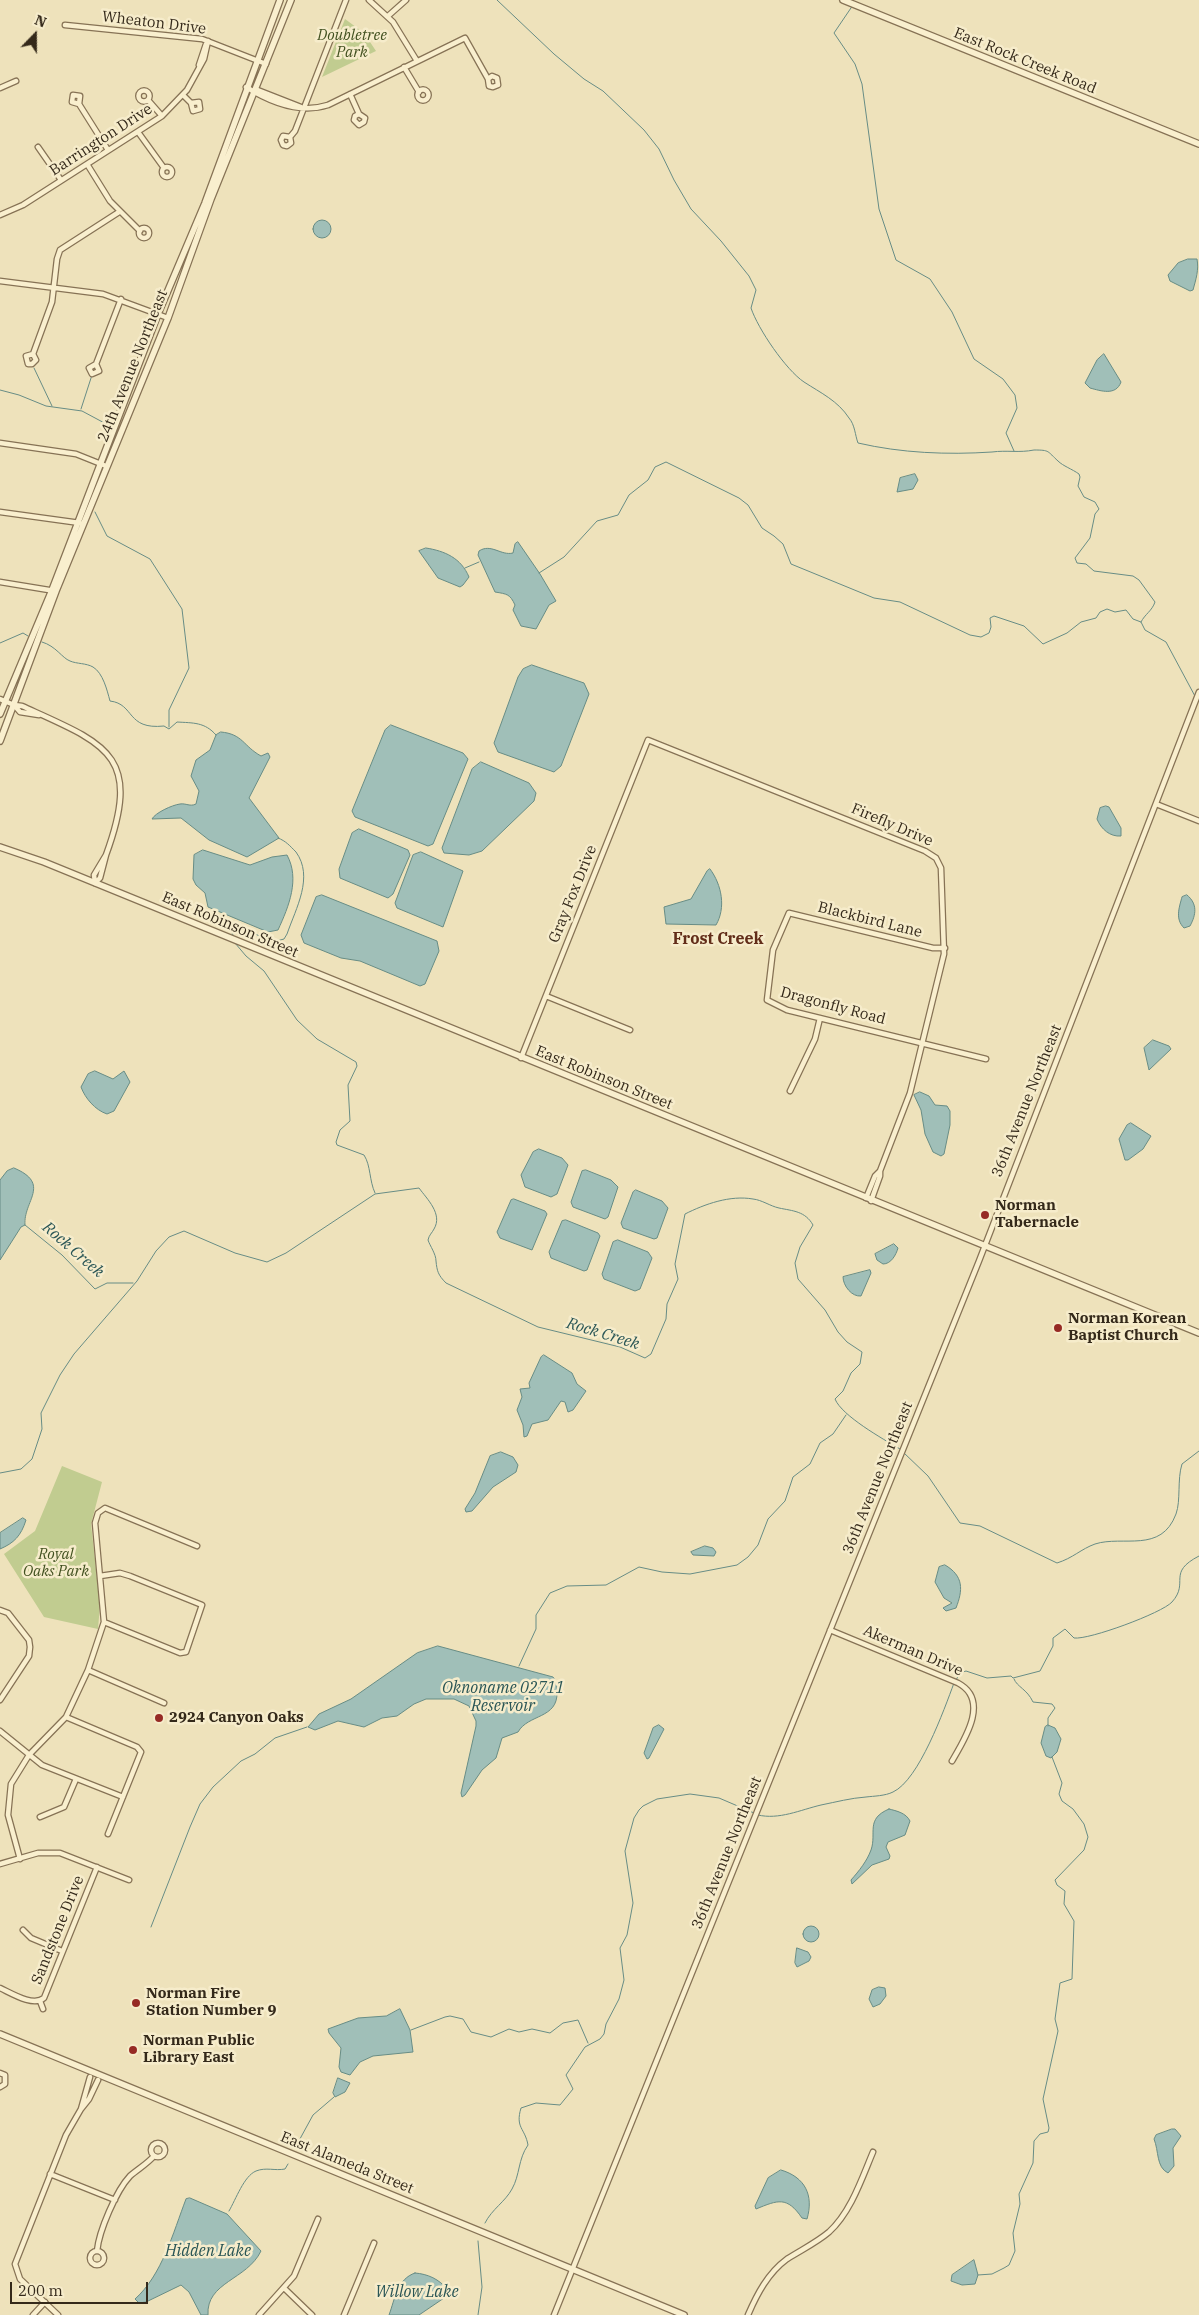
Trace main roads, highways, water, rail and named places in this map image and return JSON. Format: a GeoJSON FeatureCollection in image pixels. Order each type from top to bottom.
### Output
{"type":"FeatureCollection","features":[{"type":"Feature","properties":{"kind":"water"},"geometry":{"type":"Polygon","coordinates":[[[322,220],[328,223],[331,229],[328,235],[322,238],[316,235],[313,229],[316,223],[322,220]]]}},
{"type":"Feature","properties":{"kind":"water"},"geometry":{"type":"Polygon","coordinates":[[[1188,259],[1197,259],[1198,263],[1193,290],[1190,291],[1170,281],[1168,275],[1178,263],[1188,259]]]}},
{"type":"Feature","properties":{"kind":"water"},"geometry":{"type":"Polygon","coordinates":[[[1104,354],[1121,382],[1112,391],[1090,388],[1085,383],[1097,360],[1104,354]]]}},
{"type":"Feature","properties":{"kind":"water"},"geometry":{"type":"Polygon","coordinates":[[[915,474],[918,480],[913,489],[897,492],[900,478],[915,474]]]}},
{"type":"Feature","properties":{"kind":"water"},"geometry":{"type":"Polygon","coordinates":[[[518,542],[556,601],[549,605],[536,629],[521,626],[513,610],[515,605],[513,601],[508,595],[495,592],[478,555],[479,551],[488,548],[504,553],[513,553],[515,544],[518,542]]]}},
{"type":"Feature","properties":{"kind":"water"},"geometry":{"type":"Polygon","coordinates":[[[426,548],[446,553],[462,565],[469,577],[463,585],[460,587],[438,578],[419,551],[426,548]]]}},
{"type":"Feature","properties":{"kind":"water"},"geometry":{"type":"Polygon","coordinates":[[[532,665],[584,683],[589,694],[561,766],[554,772],[498,752],[494,743],[518,677],[523,669],[532,665]]]}},
{"type":"Feature","properties":{"kind":"water"},"geometry":{"type":"Polygon","coordinates":[[[391,725],[463,753],[468,759],[433,844],[428,846],[355,817],[352,811],[385,730],[391,725]]]}},
{"type":"Feature","properties":{"kind":"water"},"geometry":{"type":"Polygon","coordinates":[[[221,732],[234,735],[261,756],[268,753],[270,757],[249,798],[279,838],[247,857],[209,840],[181,818],[152,819],[160,812],[173,806],[196,804],[199,791],[191,776],[196,760],[210,750],[216,735],[221,732]]]}},
{"type":"Feature","properties":{"kind":"water"},"geometry":{"type":"Polygon","coordinates":[[[481,762],[529,783],[536,793],[534,801],[482,851],[469,855],[444,853],[442,848],[472,769],[481,762]]]}},
{"type":"Feature","properties":{"kind":"water"},"geometry":{"type":"Polygon","coordinates":[[[1109,807],[1121,828],[1121,836],[1110,834],[1103,829],[1097,819],[1100,808],[1109,807]]]}},
{"type":"Feature","properties":{"kind":"water"},"geometry":{"type":"Polygon","coordinates":[[[359,829],[408,850],[410,855],[393,894],[388,898],[340,878],[339,869],[352,833],[359,829]]]}},
{"type":"Feature","properties":{"kind":"water"},"geometry":{"type":"Polygon","coordinates":[[[203,850],[250,865],[272,857],[287,855],[293,873],[292,892],[278,930],[268,932],[208,907],[205,893],[196,885],[193,879],[194,855],[203,850]]]}},
{"type":"Feature","properties":{"kind":"water"},"geometry":{"type":"Polygon","coordinates":[[[421,852],[463,871],[443,927],[397,908],[395,903],[413,855],[421,852]]]}},
{"type":"Feature","properties":{"kind":"water"},"geometry":{"type":"Polygon","coordinates":[[[710,869],[720,889],[722,904],[716,925],[666,924],[664,907],[691,899],[710,869]]]}},
{"type":"Feature","properties":{"kind":"water"},"geometry":{"type":"Polygon","coordinates":[[[322,895],[437,941],[439,951],[425,984],[420,986],[360,961],[341,958],[304,943],[301,935],[316,897],[322,895]]]}},
{"type":"Feature","properties":{"kind":"water"},"geometry":{"type":"Polygon","coordinates":[[[1187,895],[1193,902],[1195,914],[1190,926],[1184,928],[1179,921],[1178,913],[1182,897],[1187,895]]]}},
{"type":"Feature","properties":{"kind":"water"},"geometry":{"type":"Polygon","coordinates":[[[1153,1040],[1169,1046],[1171,1049],[1149,1070],[1144,1048],[1153,1040]]]}},
{"type":"Feature","properties":{"kind":"water"},"geometry":{"type":"Polygon","coordinates":[[[95,1071],[113,1079],[124,1071],[130,1082],[114,1111],[107,1114],[98,1110],[91,1103],[81,1087],[88,1074],[95,1071]]]}},
{"type":"Feature","properties":{"kind":"water"},"geometry":{"type":"Polygon","coordinates":[[[920,1092],[929,1096],[935,1105],[947,1106],[950,1111],[950,1125],[944,1154],[941,1156],[933,1152],[925,1134],[921,1110],[914,1095],[920,1092]]]}},
{"type":"Feature","properties":{"kind":"water"},"geometry":{"type":"Polygon","coordinates":[[[1131,1123],[1151,1136],[1143,1149],[1128,1160],[1125,1160],[1119,1139],[1127,1125],[1131,1123]]]}},
{"type":"Feature","properties":{"kind":"water"},"geometry":{"type":"Polygon","coordinates":[[[539,1149],[562,1158],[568,1165],[557,1194],[551,1197],[525,1187],[521,1175],[533,1152],[539,1149]]]}},
{"type":"Feature","properties":{"kind":"water"},"geometry":{"type":"Polygon","coordinates":[[[14,1168],[31,1180],[34,1187],[33,1194],[25,1225],[21,1227],[0,1260],[0,1180],[7,1171],[14,1168]]]}},
{"type":"Feature","properties":{"kind":"water"},"geometry":{"type":"Polygon","coordinates":[[[586,1170],[611,1180],[618,1187],[608,1217],[605,1219],[573,1207],[571,1202],[582,1171],[586,1170]]]}},
{"type":"Feature","properties":{"kind":"water"},"geometry":{"type":"Polygon","coordinates":[[[636,1190],[662,1201],[668,1208],[657,1238],[654,1239],[623,1228],[621,1223],[633,1192],[636,1190]]]}},
{"type":"Feature","properties":{"kind":"water"},"geometry":{"type":"Polygon","coordinates":[[[514,1199],[545,1211],[547,1214],[532,1250],[500,1238],[497,1232],[511,1200],[514,1199]]]}},
{"type":"Feature","properties":{"kind":"water"},"geometry":{"type":"Polygon","coordinates":[[[566,1220],[598,1233],[600,1236],[587,1270],[584,1271],[551,1258],[549,1252],[562,1221],[566,1220]]]}},
{"type":"Feature","properties":{"kind":"water"},"geometry":{"type":"Polygon","coordinates":[[[618,1240],[648,1252],[652,1258],[640,1289],[635,1291],[604,1279],[602,1274],[613,1242],[618,1240]]]}},
{"type":"Feature","properties":{"kind":"water"},"geometry":{"type":"Polygon","coordinates":[[[894,1244],[898,1248],[891,1261],[883,1264],[877,1260],[875,1254],[894,1244]]]}},
{"type":"Feature","properties":{"kind":"water"},"geometry":{"type":"Polygon","coordinates":[[[870,1270],[871,1273],[861,1296],[851,1293],[843,1277],[870,1270]]]}},
{"type":"Feature","properties":{"kind":"water"},"geometry":{"type":"Polygon","coordinates":[[[544,1355],[572,1373],[577,1384],[586,1391],[573,1410],[568,1412],[565,1402],[561,1401],[548,1420],[532,1424],[527,1436],[524,1437],[523,1425],[517,1410],[522,1397],[520,1389],[530,1388],[529,1383],[541,1357],[544,1355]]]}},
{"type":"Feature","properties":{"kind":"water"},"geometry":{"type":"Polygon","coordinates":[[[501,1452],[513,1457],[518,1465],[516,1472],[493,1487],[472,1511],[466,1512],[465,1509],[475,1493],[490,1456],[501,1452]]]}},
{"type":"Feature","properties":{"kind":"water"},"geometry":{"type":"Polygon","coordinates":[[[23,1518],[26,1520],[19,1535],[0,1549],[0,1533],[23,1518]]]}},
{"type":"Feature","properties":{"kind":"water"},"geometry":{"type":"Polygon","coordinates":[[[705,1546],[713,1548],[716,1552],[714,1556],[693,1555],[691,1552],[705,1546]]]}},
{"type":"Feature","properties":{"kind":"water"},"geometry":{"type":"Polygon","coordinates":[[[945,1565],[956,1574],[961,1589],[956,1608],[946,1611],[943,1608],[952,1603],[944,1598],[935,1582],[939,1567],[945,1565]]]}},
{"type":"Feature","properties":{"kind":"water","name":"Oknoname 02711 Reservoir"},"geometry":{"type":"Polygon","coordinates":[[[438,1646],[553,1677],[557,1686],[556,1701],[553,1707],[548,1712],[528,1722],[518,1732],[502,1738],[496,1758],[482,1770],[462,1797],[461,1793],[476,1721],[469,1706],[454,1699],[426,1699],[414,1704],[397,1716],[382,1718],[364,1727],[338,1721],[315,1730],[308,1727],[319,1714],[351,1699],[417,1653],[438,1646]]]}},
{"type":"Feature","properties":{"kind":"water"},"geometry":{"type":"Polygon","coordinates":[[[659,1725],[664,1729],[647,1759],[644,1753],[653,1728],[659,1725]]]}},
{"type":"Feature","properties":{"kind":"water"},"geometry":{"type":"Polygon","coordinates":[[[1048,1725],[1055,1728],[1061,1739],[1057,1752],[1051,1758],[1046,1756],[1041,1743],[1045,1727],[1048,1725]]]}},
{"type":"Feature","properties":{"kind":"water"},"geometry":{"type":"Polygon","coordinates":[[[889,1809],[904,1814],[910,1821],[905,1835],[888,1842],[886,1847],[890,1856],[889,1859],[872,1865],[852,1884],[851,1880],[863,1866],[871,1850],[874,1822],[877,1817],[889,1809]]]}},
{"type":"Feature","properties":{"kind":"water"},"geometry":{"type":"Polygon","coordinates":[[[811,1926],[819,1934],[811,1942],[803,1934],[811,1926]]]}},
{"type":"Feature","properties":{"kind":"water"},"geometry":{"type":"Polygon","coordinates":[[[797,1948],[808,1952],[811,1957],[809,1961],[797,1967],[795,1963],[797,1948]]]}},
{"type":"Feature","properties":{"kind":"water"},"geometry":{"type":"Polygon","coordinates":[[[879,1987],[885,1988],[886,1996],[880,2004],[873,2007],[869,1999],[872,1990],[879,1987]]]}},
{"type":"Feature","properties":{"kind":"water"},"geometry":{"type":"Polygon","coordinates":[[[400,2009],[410,2030],[413,2052],[373,2056],[360,2062],[350,2075],[341,2072],[339,2067],[341,2048],[328,2029],[358,2018],[386,2016],[400,2009]]]}},
{"type":"Feature","properties":{"kind":"water"},"geometry":{"type":"Polygon","coordinates":[[[338,2078],[350,2083],[345,2092],[335,2097],[333,2093],[338,2078]]]}},
{"type":"Feature","properties":{"kind":"water"},"geometry":{"type":"Polygon","coordinates":[[[1175,2129],[1181,2136],[1173,2148],[1174,2166],[1168,2173],[1161,2167],[1154,2139],[1156,2135],[1175,2129]]]}},
{"type":"Feature","properties":{"kind":"water"},"geometry":{"type":"Polygon","coordinates":[[[781,2170],[796,2177],[806,2188],[809,2202],[807,2219],[802,2218],[792,2206],[782,2202],[776,2202],[756,2209],[755,2206],[768,2178],[781,2170]]]}},
{"type":"Feature","properties":{"kind":"water","name":"Hidden Lake"},"geometry":{"type":"Polygon","coordinates":[[[190,2198],[227,2214],[261,2251],[247,2269],[213,2295],[209,2304],[208,2315],[201,2315],[189,2292],[181,2285],[146,2302],[139,2303],[135,2299],[153,2278],[160,2266],[186,2199],[190,2198]]]}},
{"type":"Feature","properties":{"kind":"water"},"geometry":{"type":"Polygon","coordinates":[[[974,2260],[978,2275],[975,2284],[962,2285],[951,2281],[952,2275],[974,2260]]]}},
{"type":"Feature","properties":{"kind":"water","name":"Willow Lake"},"geometry":{"type":"Polygon","coordinates":[[[415,2273],[437,2280],[448,2290],[447,2296],[419,2315],[389,2315],[400,2285],[415,2273]]]}},
{"type":"Feature","properties":{"kind":"waterway"},"geometry":{"type":"LineString","coordinates":[[497,0],[554,54],[584,79],[603,91],[644,130],[659,149],[691,209],[721,241],[749,276],[756,290],[751,308],[773,348],[797,376],[829,398],[845,412],[853,424],[858,443],[924,452],[975,453],[1034,450],[1048,452],[1060,463],[1079,474],[1078,486],[1084,497],[1095,502],[1099,509],[1095,514],[1090,538],[1075,558],[1077,563],[1086,564],[1094,571],[1133,576],[1139,580],[1155,602],[1141,622]]}},
{"type":"Feature","properties":{"kind":"waterway"},"geometry":{"type":"LineString","coordinates":[[853,5],[834,33],[855,64],[862,84],[879,209],[896,260],[930,279],[952,312],[974,359],[1003,379],[1015,395],[1017,408],[1006,433],[1014,451]]}},
{"type":"Feature","properties":{"kind":"waterway"},"geometry":{"type":"LineString","coordinates":[[34,368],[52,406]]}},
{"type":"Feature","properties":{"kind":"waterway"},"geometry":{"type":"LineString","coordinates":[[81,409],[92,375]]}},
{"type":"Feature","properties":{"kind":"waterway"},"geometry":{"type":"LineString","coordinates":[[0,390],[19,395],[46,406],[82,411],[110,426]]}},
{"type":"Feature","properties":{"kind":"waterway"},"geometry":{"type":"LineString","coordinates":[[539,573],[564,557],[597,521],[618,515],[629,495],[648,480],[655,467],[666,462],[739,498],[748,505],[762,528],[783,544],[791,564],[874,598],[900,602],[970,635],[981,637],[989,633],[991,627],[990,618],[994,616],[1024,626],[1043,644],[1067,633],[1081,622],[1096,618],[1100,612],[1107,609],[1115,612],[1126,610],[1133,619],[1141,622],[1145,630],[1166,642],[1196,698]]}},
{"type":"Feature","properties":{"kind":"waterway"},"geometry":{"type":"LineString","coordinates":[[95,512],[107,536],[150,559],[182,609],[189,668],[169,710],[169,727]]}},
{"type":"Feature","properties":{"kind":"waterway"},"geometry":{"type":"LineString","coordinates":[[465,568],[479,562]]}},
{"type":"Feature","properties":{"kind":"waterway"},"geometry":{"type":"LineString","coordinates":[[0,643],[23,633],[28,636]]}},
{"type":"Feature","properties":{"kind":"waterway"},"geometry":{"type":"LineString","coordinates":[[42,642],[51,646],[70,661],[93,667],[104,682],[110,701],[124,707],[137,721],[152,726],[164,726],[169,729],[177,722],[193,723],[203,725],[216,735]]}},
{"type":"Feature","properties":{"kind":"waterway"},"geometry":{"type":"LineString","coordinates":[[234,937],[229,927],[235,925],[273,942],[284,939],[287,934],[302,893],[303,872],[296,852],[286,842],[278,838]]}},
{"type":"Feature","properties":{"kind":"waterway"},"geometry":{"type":"LineString","coordinates":[[235,943],[246,956],[264,971],[297,1020],[317,1039],[356,1062],[357,1066],[348,1085],[350,1121],[340,1130],[336,1142],[337,1145],[364,1155],[375,1193]]}},
{"type":"Feature","properties":{"kind":"waterway","name":"Rock Creek"},"geometry":{"type":"LineString","coordinates":[[0,1473],[21,1469],[32,1459],[42,1429],[41,1413],[60,1375],[74,1354],[137,1281],[156,1251],[169,1237],[184,1231],[235,1253],[267,1262],[286,1253],[375,1194],[419,1188],[430,1202],[437,1218],[428,1240],[435,1256],[438,1273],[446,1283],[538,1327],[620,1347],[645,1358],[651,1354],[666,1319],[667,1304],[678,1279],[675,1264],[685,1214],[718,1201],[735,1198],[756,1200],[802,1214],[813,1225],[800,1247],[795,1263],[798,1279],[825,1310],[838,1332],[847,1342],[862,1352],[860,1364],[851,1373],[843,1391],[835,1399],[839,1406],[854,1420],[900,1449]]}},
{"type":"Feature","properties":{"kind":"waterway","name":"Rock Creek"},"geometry":{"type":"LineString","coordinates":[[25,1225],[62,1255],[95,1289],[107,1283],[133,1283]]}},
{"type":"Feature","properties":{"kind":"waterway"},"geometry":{"type":"LineString","coordinates":[[519,1666],[536,1629],[536,1615],[550,1593],[567,1586],[606,1585],[639,1567],[662,1572],[690,1574],[737,1565],[748,1557],[758,1545],[768,1519],[785,1501],[793,1477],[810,1464],[820,1443],[833,1434],[846,1415]]}},
{"type":"Feature","properties":{"kind":"waterway","name":"Rock Creek"},"geometry":{"type":"LineString","coordinates":[[903,1452],[928,1476],[960,1523],[980,1526],[1057,1563],[1095,1544],[1140,1541],[1151,1539],[1161,1534],[1169,1526],[1176,1514],[1182,1464],[1199,1451]]}},
{"type":"Feature","properties":{"kind":"waterway"},"geometry":{"type":"LineString","coordinates":[[956,1680],[960,1673],[966,1671],[987,1678],[1011,1676],[1013,1678],[1040,1671],[1053,1646],[1053,1638],[1065,1629],[1074,1638],[1094,1635],[1155,1613],[1172,1602],[1179,1589],[1183,1568],[1199,1556]]}},
{"type":"Feature","properties":{"kind":"waterway"},"geometry":{"type":"LineString","coordinates":[[1014,1679],[1033,1702],[1052,1704],[1055,1708],[1048,1718],[1048,1726]]}},
{"type":"Feature","properties":{"kind":"waterway"},"geometry":{"type":"LineString","coordinates":[[758,1815],[790,1814],[838,1801],[893,1792],[903,1785],[912,1774],[930,1743],[954,1683]]}},
{"type":"Feature","properties":{"kind":"waterway"},"geometry":{"type":"LineString","coordinates":[[151,1927],[200,1804],[213,1787],[241,1761],[255,1754],[275,1738],[307,1727]]}},
{"type":"Feature","properties":{"kind":"waterway"},"geometry":{"type":"LineString","coordinates":[[978,2275],[992,2274],[1009,2265],[1015,2251],[1013,2233],[1020,2204],[1019,2194],[1033,2163],[1034,2141],[1040,2134],[1048,2132],[1049,2128],[1043,2099],[1058,2031],[1055,2019],[1060,1983],[1072,1979],[1074,1921],[1064,1904],[1065,1891],[1057,1885],[1055,1880],[1084,1850],[1088,1837],[1084,1824],[1073,1809],[1062,1801],[1059,1794],[1062,1783],[1052,1757]]}},
{"type":"Feature","properties":{"kind":"waterway"},"geometry":{"type":"LineString","coordinates":[[485,2223],[512,2189],[522,2156],[528,2145],[519,2120],[521,2108],[536,2103],[560,2105],[573,2089],[566,2075],[585,2047],[600,2039],[604,2034],[606,2024],[619,1999],[624,1980],[620,1948],[627,1935],[633,1903],[625,1851],[634,1818],[639,1810],[657,1799],[690,1794],[719,1798],[754,1813]]}},
{"type":"Feature","properties":{"kind":"waterway"},"geometry":{"type":"LineString","coordinates":[[411,2030],[450,2016],[463,2019],[471,2032],[491,2037],[509,2029],[519,2032],[532,2029],[550,2033],[563,2023],[578,2020],[588,2043]]}},
{"type":"Feature","properties":{"kind":"waterway"},"geometry":{"type":"LineString","coordinates":[[295,2148],[313,2115],[334,2097]]}},
{"type":"Feature","properties":{"kind":"waterway"},"geometry":{"type":"LineString","coordinates":[[229,2211],[244,2183],[252,2174],[263,2169],[285,2169],[288,2164]]}},
{"type":"Feature","properties":{"kind":"waterway"},"geometry":{"type":"LineString","coordinates":[[478,2241],[482,2287],[478,2315]]}},
{"type":"Feature","properties":{"kind":"place","name":"Norman Tabernacle"},"geometry":{"type":"Point","coordinates":[985,1215]}},
{"type":"Feature","properties":{"kind":"place","name":"Norman Korean Baptist Church"},"geometry":{"type":"Point","coordinates":[1058,1328]}},
{"type":"Feature","properties":{"kind":"place","name":"2924 Canyon Oaks"},"geometry":{"type":"Point","coordinates":[159,1718]}},
{"type":"Feature","properties":{"kind":"place","name":"Norman Fire Station Number 9"},"geometry":{"type":"Point","coordinates":[136,2003]}},
{"type":"Feature","properties":{"kind":"place","name":"Norman Public Library East"},"geometry":{"type":"Point","coordinates":[133,2050]}},
{"type":"Feature","properties":{"kind":"district","name":"Frost Creek"},"geometry":{"type":"Point","coordinates":[718,939]}},
{"type":"Feature","properties":{"kind":"park label","name":"Doubletree Park"},"geometry":{"type":"Point","coordinates":[352,44]}},
{"type":"Feature","properties":{"kind":"park label","name":"Royal Oaks Park"},"geometry":{"type":"Point","coordinates":[56,1564]}}]}
